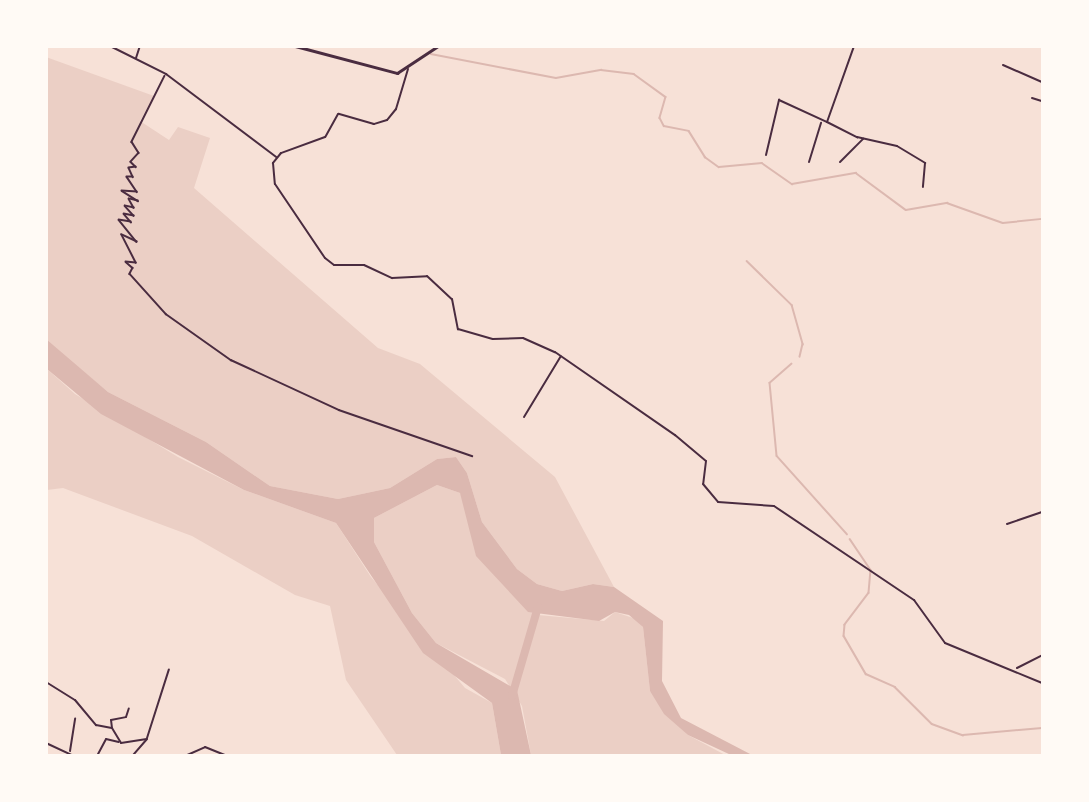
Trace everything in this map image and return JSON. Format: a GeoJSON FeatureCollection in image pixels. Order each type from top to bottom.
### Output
{"type":"FeatureCollection","features":[{"type":"Feature","properties":{"kind":"street"},"geometry":{"type":"LineString","coordinates":[[110,46],[166,74],[276,157]]}},
{"type":"Feature","properties":{"kind":"street"},"geometry":{"type":"LineString","coordinates":[[136,58],[140,46]]}},
{"type":"Feature","properties":{"kind":"street"},"geometry":{"type":"LineString","coordinates":[[295,46],[392,73],[408,69],[438,46]]}},
{"type":"Feature","properties":{"kind":"street"},"geometry":{"type":"LineString","coordinates":[[827,122],[854,46]]}},
{"type":"Feature","properties":{"kind":"street"},"geometry":{"type":"LineString","coordinates":[[1003,65],[1042,82]]}},
{"type":"Feature","properties":{"kind":"street"},"geometry":{"type":"LineString","coordinates":[[276,157],[323,138],[338,114],[374,124],[387,120],[396,109],[408,69]]}},
{"type":"Feature","properties":{"kind":"street"},"geometry":{"type":"LineString","coordinates":[[1032,98],[1042,101]]}},
{"type":"Feature","properties":{"kind":"street"},"geometry":{"type":"LineString","coordinates":[[766,156],[778,100],[821,123],[827,122],[863,139],[895,145],[925,163],[923,187]]}},
{"type":"Feature","properties":{"kind":"street"},"geometry":{"type":"LineString","coordinates":[[809,162],[821,123]]}},
{"type":"Feature","properties":{"kind":"street"},"geometry":{"type":"LineString","coordinates":[[840,162],[863,139]]}},
{"type":"Feature","properties":{"kind":"street"},"geometry":{"type":"LineString","coordinates":[[276,157],[273,179],[330,262],[364,265],[397,279],[423,273],[452,299],[458,329],[493,339],[523,338],[561,356],[701,456],[706,463],[703,484],[718,502],[774,507],[873,575],[914,600],[945,643],[972,657],[1017,668],[1042,683]]}},
{"type":"Feature","properties":{"kind":"street"},"geometry":{"type":"LineString","coordinates":[[524,417],[561,356]]}},
{"type":"Feature","properties":{"kind":"street"},"geometry":{"type":"LineString","coordinates":[[1007,524],[1042,512]]}},
{"type":"Feature","properties":{"kind":"street"},"geometry":{"type":"LineString","coordinates":[[1017,668],[1042,655]]}},
{"type":"Feature","properties":{"kind":"street"},"geometry":{"type":"LineString","coordinates":[[132,756],[147,739],[169,669]]}},
{"type":"Feature","properties":{"kind":"street"},"geometry":{"type":"LineString","coordinates":[[46,682],[75,700],[96,725],[111,728]]}},
{"type":"Feature","properties":{"kind":"street"},"geometry":{"type":"LineString","coordinates":[[121,743],[111,728],[111,720],[126,717],[129,708]]}},
{"type":"Feature","properties":{"kind":"street"},"geometry":{"type":"LineString","coordinates":[[70,751],[75,718]]}},
{"type":"Feature","properties":{"kind":"street"},"geometry":{"type":"LineString","coordinates":[[97,756],[106,739],[121,743],[147,739]]}},
{"type":"Feature","properties":{"kind":"street"},"geometry":{"type":"LineString","coordinates":[[46,743],[70,751],[74,756]]}},
{"type":"Feature","properties":{"kind":"street"},"geometry":{"type":"LineString","coordinates":[[185,756],[205,747],[227,756]]}},
{"type":"Feature","properties":{"kind":"street"},"geometry":{"type":"LineString","coordinates":[[243,756],[256,756]]}},
{"type":"Feature","properties":{"kind":"path"},"geometry":{"type":"LineString","coordinates":[[166,74],[132,142],[139,153],[131,162],[136,167],[129,168],[133,177],[127,177],[137,192],[122,191],[138,201],[129,199],[134,208],[125,206],[134,216],[123,214],[131,222],[119,220],[137,242],[122,235],[136,263],[126,262],[133,268],[130,274],[166,314],[231,360],[339,410],[472,456]]}},
{"type":"Feature","properties":{"kind":"shaded area"},"geometry":{"type":"Polygon","coordinates":[[[46,57],[154,96],[140,121],[169,140],[178,127],[210,138],[194,188],[378,348],[420,364],[555,477],[614,587],[593,584],[562,591],[537,584],[517,569],[482,522],[467,473],[456,457],[437,459],[390,488],[338,499],[270,486],[206,442],[108,392],[51,345],[46,339],[46,57]]]}},
{"type":"Feature","properties":{"kind":"shaded area"},"geometry":{"type":"Polygon","coordinates":[[[46,339],[108,392],[206,442],[270,486],[338,499],[390,488],[437,459],[456,457],[467,473],[482,522],[517,569],[537,584],[562,591],[593,584],[614,587],[663,621],[662,681],[681,718],[752,755],[731,755],[688,735],[664,714],[650,691],[643,627],[629,615],[615,612],[599,621],[528,612],[476,556],[460,493],[437,485],[374,518],[374,542],[412,613],[436,643],[517,690],[531,755],[501,755],[492,703],[423,653],[336,523],[244,490],[101,414],[47,369],[46,339]]]}},
{"type":"Feature","properties":{"kind":"shaded area"},"geometry":{"type":"Polygon","coordinates":[[[47,369],[75,394],[178,457],[244,490],[336,523],[371,577],[465,688],[492,703],[501,755],[397,755],[346,680],[330,606],[295,595],[192,536],[63,488],[47,490],[47,369]]]}},
{"type":"Feature","properties":{"kind":"shaded area"},"geometry":{"type":"Polygon","coordinates":[[[437,485],[460,493],[538,615],[604,621],[615,612],[636,619],[643,627],[650,691],[688,735],[727,756],[531,755],[522,706],[505,679],[436,643],[412,613],[374,542],[374,518],[437,485]]]}},
{"type":"Feature","properties":{"kind":"waterway"},"geometry":{"type":"LineString","coordinates":[[431,54],[556,78],[601,70],[634,74],[666,97],[660,118],[664,126],[689,131],[705,157],[719,167],[762,163],[792,184],[856,173],[906,210],[947,203],[1003,223],[1042,219]]}},
{"type":"Feature","properties":{"kind":"waterway"},"geometry":{"type":"LineString","coordinates":[[747,261],[792,305],[803,344],[800,357]]}},
{"type":"Feature","properties":{"kind":"waterway"},"geometry":{"type":"LineString","coordinates":[[792,364],[770,383],[777,456],[847,534]]}},
{"type":"Feature","properties":{"kind":"waterway"},"geometry":{"type":"LineString","coordinates":[[850,539],[871,570],[869,593],[845,625],[844,636],[866,674],[895,687],[932,724],[963,735],[1042,728]]}},
{"type":"Feature","properties":{"kind":"waterway"},"geometry":{"type":"LineString","coordinates":[[512,696],[538,607]]}}]}
